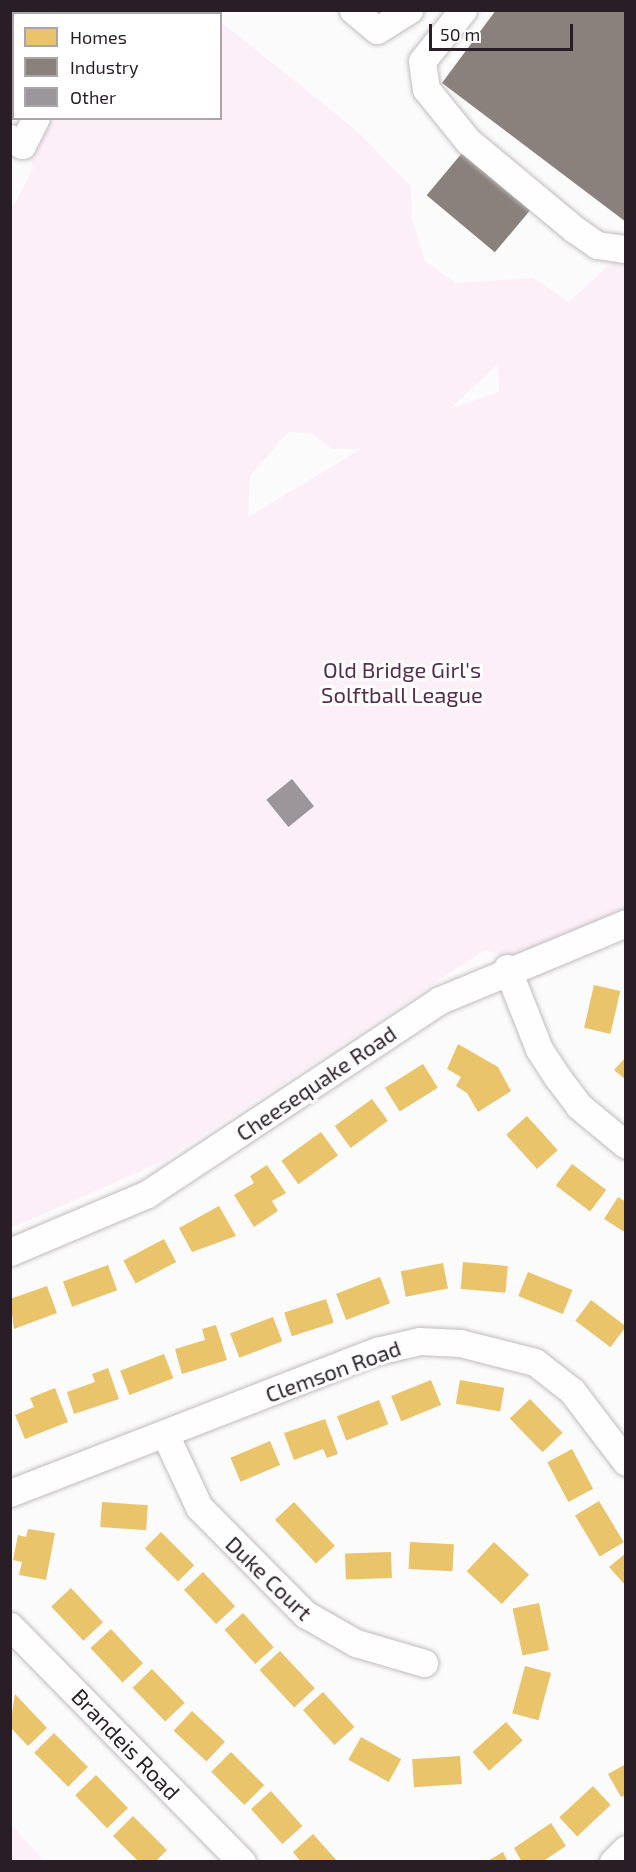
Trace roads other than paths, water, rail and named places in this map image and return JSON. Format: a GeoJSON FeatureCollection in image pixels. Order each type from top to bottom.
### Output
{"type":"FeatureCollection","features":[{"type":"Feature","properties":{"kind":"street"},"geometry":{"type":"LineString","coordinates":[[42,10],[71,12]]}},
{"type":"Feature","properties":{"kind":"street"},"geometry":{"type":"LineString","coordinates":[[353,10],[377,30],[409,10]]}},
{"type":"Feature","properties":{"kind":"street"},"geometry":{"type":"LineString","coordinates":[[462,10],[422,61],[426,89],[468,141],[574,229],[597,245],[626,249]]}},
{"type":"Feature","properties":{"kind":"street"},"geometry":{"type":"LineString","coordinates":[[10,138],[22,145],[35,120]]}},
{"type":"Feature","properties":{"kind":"street","name":"Cheesequake Road"},"geometry":{"type":"LineString","coordinates":[[10,1252],[147,1194],[440,1000],[507,969],[626,923]]}},
{"type":"Feature","properties":{"kind":"street"},"geometry":{"type":"LineString","coordinates":[[507,969],[539,1049],[558,1078],[579,1106],[626,1145]]}},
{"type":"Feature","properties":{"kind":"street","name":"Clemson Road"},"geometry":{"type":"LineString","coordinates":[[10,1493],[377,1351],[419,1341],[460,1344],[535,1362],[572,1391],[626,1462]]}},
{"type":"Feature","properties":{"kind":"street","name":"Duke Court"},"geometry":{"type":"LineString","coordinates":[[165,1434],[199,1507],[305,1614],[356,1642],[424,1663]]}},
{"type":"Feature","properties":{"kind":"street","name":"Brandeis Road"},"geometry":{"type":"LineString","coordinates":[[10,1626],[242,1862]]}},
{"type":"Feature","properties":{"kind":"street"},"geometry":{"type":"LineString","coordinates":[[613,1862],[626,1849]]}},
{"type":"Feature","properties":{"kind":"park label","name":"Old Bridge Girl's Solftball League"},"geometry":{"type":"Point","coordinates":[402,682]}}]}
